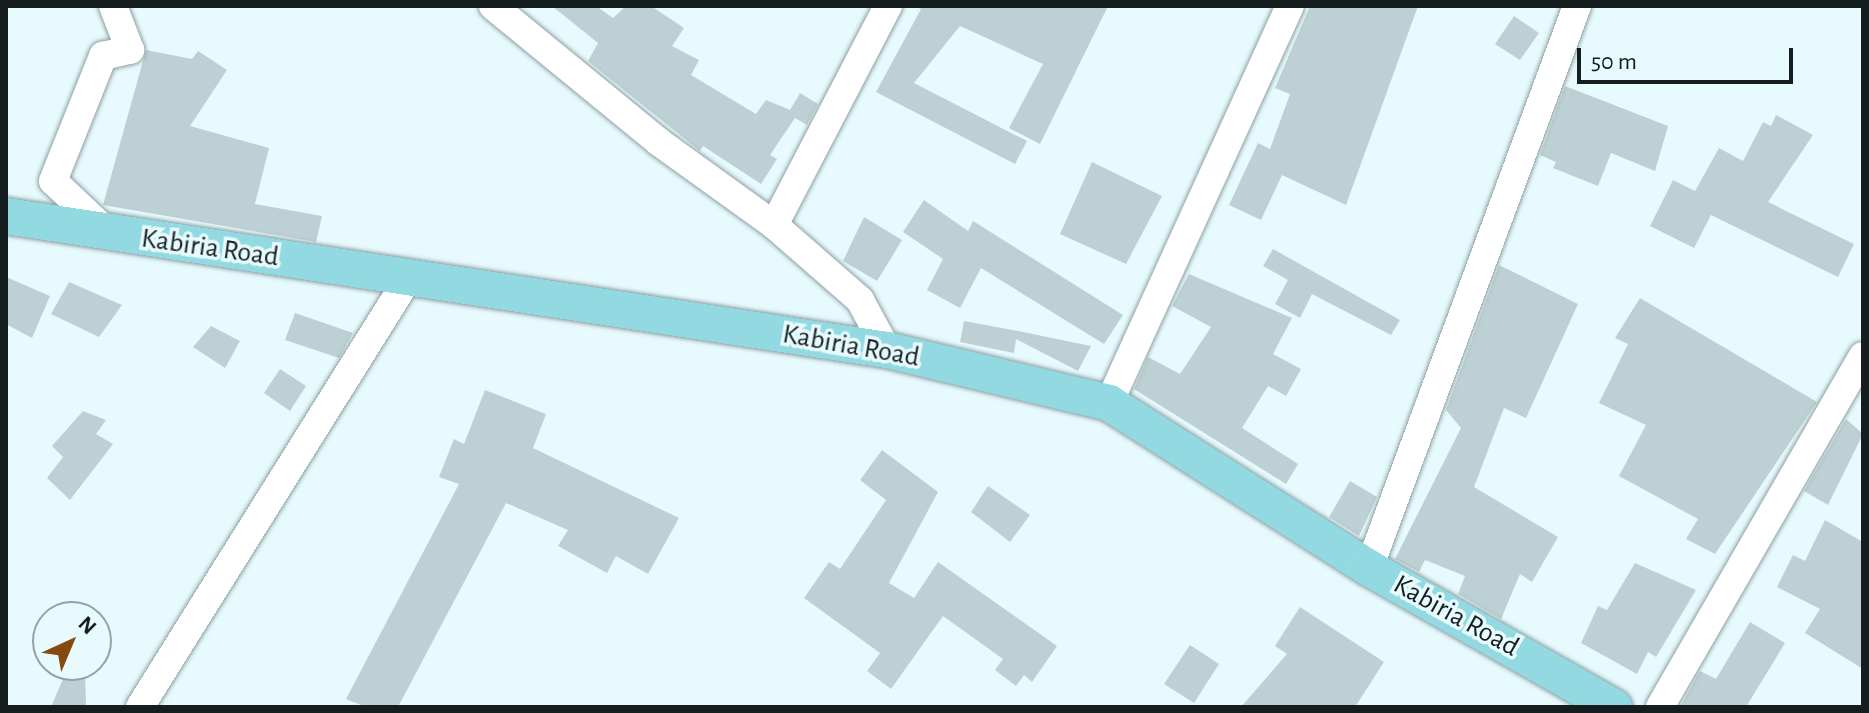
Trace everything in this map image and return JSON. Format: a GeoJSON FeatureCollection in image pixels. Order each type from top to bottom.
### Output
{"type":"FeatureCollection","features":[{"type":"Feature","properties":{"kind":"main road","name":"Kabiria Road"},"geometry":{"type":"LineString","coordinates":[[6,216],[887,350],[1109,403],[1369,568],[1614,707]]}},
{"type":"Feature","properties":{"kind":"street"},"geometry":{"type":"LineString","coordinates":[[107,232],[53,181],[103,56],[130,50],[113,6]]}},
{"type":"Feature","properties":{"kind":"street"},"geometry":{"type":"LineString","coordinates":[[493,6],[659,142],[774,225],[860,300],[887,350]]}},
{"type":"Feature","properties":{"kind":"street"},"geometry":{"type":"LineString","coordinates":[[774,225],[888,6]]}},
{"type":"Feature","properties":{"kind":"street"},"geometry":{"type":"LineString","coordinates":[[1109,403],[1290,6]]}},
{"type":"Feature","properties":{"kind":"street"},"geometry":{"type":"LineString","coordinates":[[1369,568],[1577,6]]}},
{"type":"Feature","properties":{"kind":"street"},"geometry":{"type":"LineString","coordinates":[[140,707],[409,277]]}},
{"type":"Feature","properties":{"kind":"street"},"geometry":{"type":"LineString","coordinates":[[1660,707],[1863,356]]}},
{"type":"Feature","properties":{"kind":"building"},"geometry":{"type":"Polygon","coordinates":[[[552,6],[596,6],[613,18],[626,6],[651,6],[684,28],[672,46],[699,60],[691,75],[756,114],[766,100],[790,110],[800,93],[818,104],[807,125],[795,118],[770,155],[777,159],[761,184],[703,146],[700,151],[588,61],[598,43],[552,6]]]}},
{"type":"Feature","properties":{"kind":"building"},"geometry":{"type":"Polygon","coordinates":[[[914,6],[1108,6],[1040,144],[1009,128],[1043,64],[960,26],[914,83],[1027,141],[1015,164],[876,92],[921,9],[914,6]]]}},
{"type":"Feature","properties":{"kind":"building"},"geometry":{"type":"Polygon","coordinates":[[[1310,6],[1418,6],[1346,205],[1282,175],[1261,220],[1229,205],[1258,143],[1270,149],[1290,94],[1275,88],[1310,6]]]}},
{"type":"Feature","properties":{"kind":"building"},"geometry":{"type":"Polygon","coordinates":[[[1514,16],[1539,33],[1520,60],[1495,44],[1514,16]]]}},
{"type":"Feature","properties":{"kind":"building"},"geometry":{"type":"Polygon","coordinates":[[[146,50],[192,59],[198,51],[227,70],[190,126],[269,148],[255,204],[322,216],[316,242],[103,205],[146,50]]]}},
{"type":"Feature","properties":{"kind":"building"},"geometry":{"type":"Polygon","coordinates":[[[1565,86],[1668,126],[1655,171],[1611,153],[1598,186],[1553,168],[1556,162],[1540,155],[1565,86]]]}},
{"type":"Feature","properties":{"kind":"building"},"geometry":{"type":"Polygon","coordinates":[[[1776,115],[1813,135],[1768,202],[1854,244],[1838,277],[1711,215],[1694,248],[1650,226],[1673,180],[1695,191],[1719,148],[1743,161],[1763,122],[1771,126],[1776,115]]]}},
{"type":"Feature","properties":{"kind":"building"},"geometry":{"type":"Polygon","coordinates":[[[1092,162],[1162,196],[1126,264],[1060,234],[1092,162]]]}},
{"type":"Feature","properties":{"kind":"building"},"geometry":{"type":"Polygon","coordinates":[[[924,200],[968,231],[973,221],[1123,315],[1104,344],[981,268],[960,308],[927,290],[943,259],[903,232],[924,200]]]}},
{"type":"Feature","properties":{"kind":"building"},"geometry":{"type":"Polygon","coordinates":[[[864,217],[902,240],[877,281],[843,261],[864,217]]]}},
{"type":"Feature","properties":{"kind":"building"},"geometry":{"type":"Polygon","coordinates":[[[1273,249],[1400,320],[1391,335],[1312,294],[1300,318],[1275,304],[1288,280],[1263,266],[1273,249]]]}},
{"type":"Feature","properties":{"kind":"building"},"geometry":{"type":"Polygon","coordinates":[[[1499,265],[1578,304],[1526,418],[1504,408],[1474,487],[1558,537],[1532,582],[1520,574],[1501,619],[1458,594],[1465,576],[1425,560],[1419,572],[1395,559],[1461,428],[1446,410],[1499,265]]]}},
{"type":"Feature","properties":{"kind":"building"},"geometry":{"type":"Polygon","coordinates":[[[1189,274],[1292,318],[1273,354],[1301,369],[1286,396],[1268,386],[1242,428],[1298,464],[1286,484],[1134,389],[1148,357],[1180,374],[1211,327],[1172,306],[1189,274]]]}},
{"type":"Feature","properties":{"kind":"building"},"geometry":{"type":"Polygon","coordinates":[[[6,277],[50,296],[32,338],[6,324],[6,277]]]}},
{"type":"Feature","properties":{"kind":"building"},"geometry":{"type":"Polygon","coordinates":[[[69,282],[122,305],[99,337],[51,314],[69,282]]]}},
{"type":"Feature","properties":{"kind":"building"},"geometry":{"type":"Polygon","coordinates":[[[1640,298],[1817,402],[1715,554],[1686,539],[1698,519],[1619,476],[1646,425],[1599,403],[1628,344],[1615,338],[1640,298]]]}},
{"type":"Feature","properties":{"kind":"building"},"geometry":{"type":"Polygon","coordinates":[[[295,313],[353,333],[339,358],[285,340],[295,313]]]}},
{"type":"Feature","properties":{"kind":"building"},"geometry":{"type":"Polygon","coordinates":[[[964,321],[1091,346],[1078,371],[1016,339],[1014,353],[960,342],[964,321]]]}},
{"type":"Feature","properties":{"kind":"building"},"geometry":{"type":"Polygon","coordinates":[[[211,326],[240,341],[225,368],[193,347],[211,326]]]}},
{"type":"Feature","properties":{"kind":"building"},"geometry":{"type":"Polygon","coordinates":[[[280,369],[306,386],[290,411],[264,393],[280,369]]]}},
{"type":"Feature","properties":{"kind":"building"},"geometry":{"type":"Polygon","coordinates":[[[485,390],[546,414],[533,448],[679,518],[648,574],[616,556],[607,573],[558,546],[568,530],[506,503],[398,707],[366,707],[346,699],[459,484],[439,477],[454,439],[464,444],[485,390]]]}},
{"type":"Feature","properties":{"kind":"building"},"geometry":{"type":"Polygon","coordinates":[[[83,411],[106,420],[96,434],[113,444],[70,500],[47,478],[63,457],[52,446],[83,411]]]}},
{"type":"Feature","properties":{"kind":"building"},"geometry":{"type":"Polygon","coordinates":[[[1846,419],[1863,434],[1828,505],[1804,491],[1846,419]]]}},
{"type":"Feature","properties":{"kind":"building"},"geometry":{"type":"Polygon","coordinates":[[[882,450],[938,492],[889,583],[914,598],[938,562],[1057,646],[1032,682],[1024,675],[1016,686],[995,670],[1003,659],[943,616],[891,689],[867,671],[880,653],[804,598],[829,562],[840,569],[886,500],[860,480],[882,450]]]}},
{"type":"Feature","properties":{"kind":"building"},"geometry":{"type":"Polygon","coordinates":[[[1350,481],[1377,497],[1359,536],[1329,517],[1350,481]]]}},
{"type":"Feature","properties":{"kind":"building"},"geometry":{"type":"Polygon","coordinates":[[[988,486],[1030,515],[1010,542],[971,512],[988,486]]]}},
{"type":"Feature","properties":{"kind":"building"},"geometry":{"type":"Polygon","coordinates":[[[1825,520],[1863,542],[1863,669],[1805,633],[1820,609],[1777,587],[1793,555],[1805,561],[1825,520]]]}},
{"type":"Feature","properties":{"kind":"building"},"geometry":{"type":"Polygon","coordinates":[[[1635,563],[1696,590],[1656,657],[1648,652],[1637,674],[1581,643],[1598,606],[1607,610],[1635,563]]]}},
{"type":"Feature","properties":{"kind":"building"},"geometry":{"type":"Polygon","coordinates":[[[1300,607],[1384,662],[1355,707],[1241,707],[1287,654],[1275,646],[1300,607]]]}},
{"type":"Feature","properties":{"kind":"building"},"geometry":{"type":"Polygon","coordinates":[[[1750,622],[1785,643],[1746,707],[1680,707],[1700,671],[1716,679],[1750,622]]]}},
{"type":"Feature","properties":{"kind":"building"},"geometry":{"type":"Polygon","coordinates":[[[1190,645],[1219,664],[1194,703],[1164,684],[1190,645]]]}},
{"type":"Feature","properties":{"kind":"building"},"geometry":{"type":"Polygon","coordinates":[[[62,681],[85,681],[86,707],[51,707],[62,681]]]}}]}
